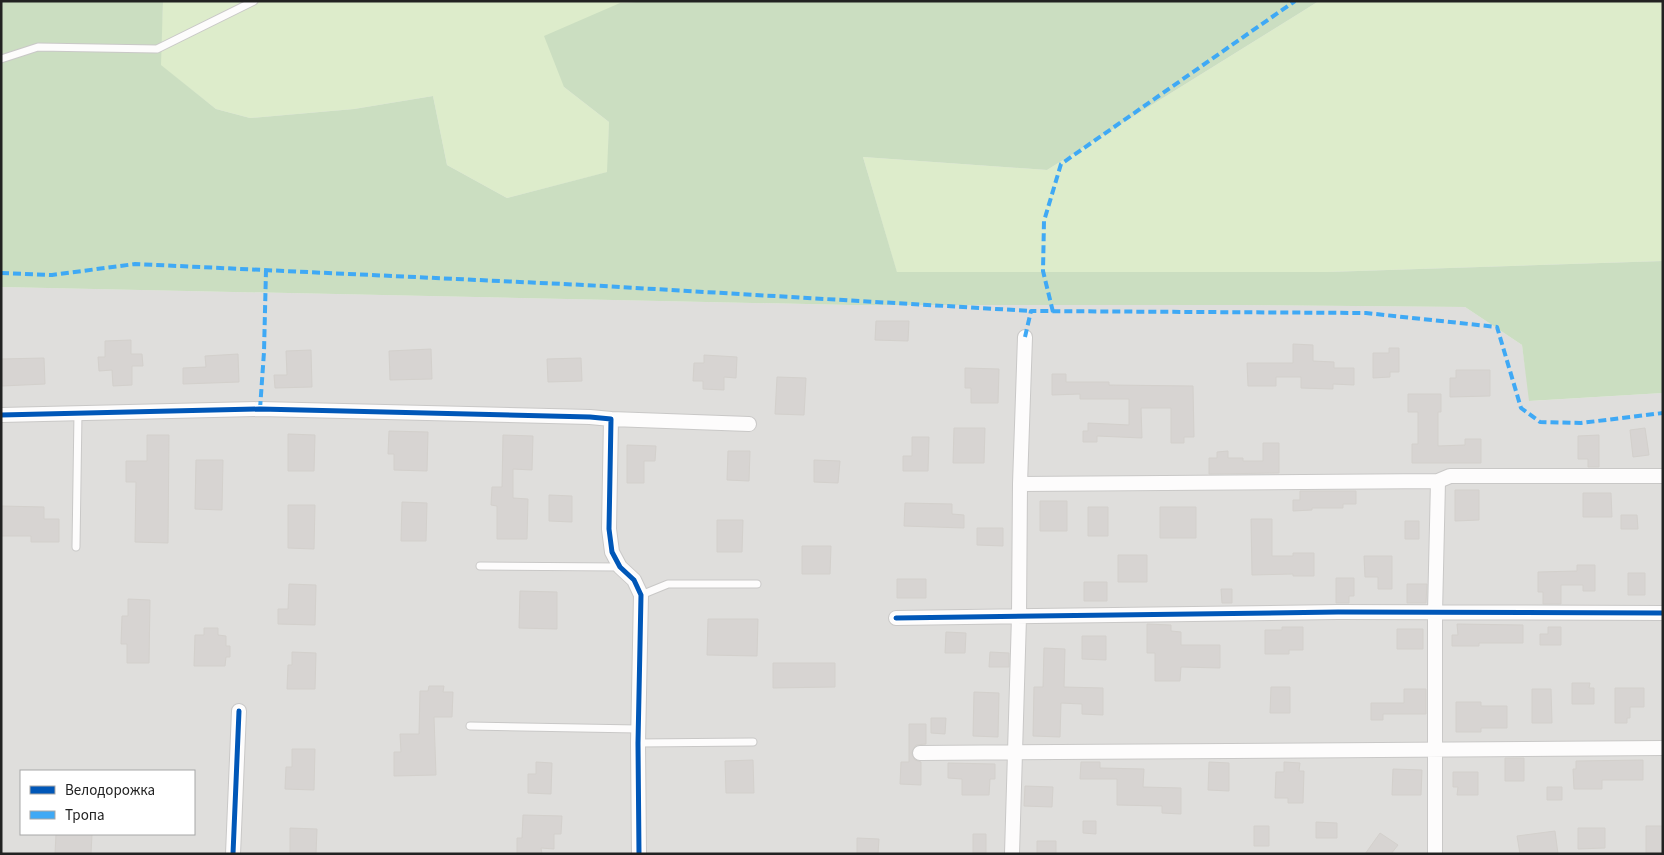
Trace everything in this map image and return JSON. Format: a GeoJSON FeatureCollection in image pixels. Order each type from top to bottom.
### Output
{"type":"FeatureCollection","features":[{"type":"Feature","properties":{"kind":"street"},"geometry":{"type":"LineString","coordinates":[[1012,854],[1025,337]]}},
{"type":"Feature","properties":{"kind":"street"},"geometry":{"type":"LineString","coordinates":[[1,415],[260,409],[590,417],[749,424]]}},
{"type":"Feature","properties":{"kind":"street"},"geometry":{"type":"LineString","coordinates":[[610,419],[609,528],[612,552],[620,567],[634,580],[641,595],[638,729],[639,854]]}},
{"type":"Feature","properties":{"kind":"street"},"geometry":{"type":"LineString","coordinates":[[1020,484],[1438,481],[1450,476],[1663,476]]}},
{"type":"Feature","properties":{"kind":"street"},"geometry":{"type":"LineString","coordinates":[[1435,854],[1435,613],[1438,481]]}},
{"type":"Feature","properties":{"kind":"street"},"geometry":{"type":"LineString","coordinates":[[896,618],[1338,612],[1663,613]]}},
{"type":"Feature","properties":{"kind":"street"},"geometry":{"type":"LineString","coordinates":[[233,854],[239,711]]}},
{"type":"Feature","properties":{"kind":"street"},"geometry":{"type":"LineString","coordinates":[[920,753],[1663,748]]}},
{"type":"Feature","properties":{"kind":"lane"},"geometry":{"type":"LineString","coordinates":[[1,58],[38,48],[157,49],[254,1]]}},
{"type":"Feature","properties":{"kind":"lane"},"geometry":{"type":"LineString","coordinates":[[76,548],[78,414]]}},
{"type":"Feature","properties":{"kind":"lane"},"geometry":{"type":"LineString","coordinates":[[480,566],[620,567]]}},
{"type":"Feature","properties":{"kind":"lane"},"geometry":{"type":"LineString","coordinates":[[641,595],[668,584],[757,584]]}},
{"type":"Feature","properties":{"kind":"lane"},"geometry":{"type":"LineString","coordinates":[[470,726],[638,729]]}},
{"type":"Feature","properties":{"kind":"lane"},"geometry":{"type":"LineString","coordinates":[[638,743],[753,742]]}},
{"type":"Feature","properties":{"kind":"shaded area"},"geometry":{"type":"Polygon","coordinates":[[[1,287],[851,305],[1465,307],[1522,345],[1530,401],[1663,393],[1663,854],[1,854],[1,287]]]}},
{"type":"Feature","properties":{"kind":"green space"},"geometry":{"type":"Polygon","coordinates":[[[1,1],[163,1],[161,65],[216,109],[250,118],[354,109],[433,96],[447,165],[507,198],[607,172],[609,122],[564,87],[544,36],[620,3],[652,1],[1319,1],[1047,170],[863,157],[897,272],[1327,272],[1663,261],[1663,393],[1529,401],[1522,345],[1465,307],[851,305],[1,287],[1,1]]]}},
{"type":"Feature","properties":{"kind":"green space"},"geometry":{"type":"Polygon","coordinates":[[[163,1],[652,1],[620,3],[564,87],[609,122],[608,172],[507,198],[447,165],[433,96],[354,109],[250,118],[216,109],[160,65],[163,1]]]}},
{"type":"Feature","properties":{"kind":"green space"},"geometry":{"type":"Polygon","coordinates":[[[1319,1],[1663,1],[1663,261],[1327,272],[897,273],[863,157],[1047,170],[1319,1]]]}},
{"type":"Feature","properties":{"kind":"building"},"geometry":{"type":"Polygon","coordinates":[[[876,321],[909,321],[908,341],[875,340],[876,321]]]}},
{"type":"Feature","properties":{"kind":"building"},"geometry":{"type":"Polygon","coordinates":[[[131,340],[131,354],[142,354],[143,366],[132,366],[132,385],[113,386],[112,370],[99,371],[98,357],[105,357],[105,341],[131,340]]]}},
{"type":"Feature","properties":{"kind":"building"},"geometry":{"type":"Polygon","coordinates":[[[1293,344],[1313,345],[1313,361],[1334,362],[1334,368],[1354,368],[1354,385],[1333,384],[1333,389],[1301,388],[1301,377],[1276,377],[1276,386],[1248,386],[1247,363],[1293,363],[1293,344]]]}},
{"type":"Feature","properties":{"kind":"building"},"geometry":{"type":"Polygon","coordinates":[[[1389,348],[1399,348],[1399,372],[1390,372],[1390,377],[1373,378],[1373,353],[1389,353],[1389,348]]]}},
{"type":"Feature","properties":{"kind":"building"},"geometry":{"type":"Polygon","coordinates":[[[431,349],[432,379],[390,380],[389,351],[431,349]]]}},
{"type":"Feature","properties":{"kind":"building"},"geometry":{"type":"Polygon","coordinates":[[[311,350],[312,387],[275,388],[274,375],[287,375],[286,351],[311,350]]]}},
{"type":"Feature","properties":{"kind":"building"},"geometry":{"type":"Polygon","coordinates":[[[238,354],[239,382],[183,384],[183,368],[206,367],[205,356],[238,354]]]}},
{"type":"Feature","properties":{"kind":"building"},"geometry":{"type":"Polygon","coordinates":[[[704,355],[737,357],[736,378],[724,377],[724,390],[703,389],[703,381],[693,381],[694,363],[704,363],[704,355]]]}},
{"type":"Feature","properties":{"kind":"building"},"geometry":{"type":"Polygon","coordinates":[[[44,358],[45,384],[2,386],[1,359],[44,358]]]}},
{"type":"Feature","properties":{"kind":"building"},"geometry":{"type":"Polygon","coordinates":[[[581,358],[582,381],[548,382],[547,359],[581,358]]]}},
{"type":"Feature","properties":{"kind":"building"},"geometry":{"type":"Polygon","coordinates":[[[965,368],[999,369],[998,403],[971,403],[971,388],[965,388],[965,368]]]}},
{"type":"Feature","properties":{"kind":"building"},"geometry":{"type":"Polygon","coordinates":[[[1456,370],[1490,370],[1490,396],[1450,397],[1450,378],[1456,378],[1456,370]]]}},
{"type":"Feature","properties":{"kind":"building"},"geometry":{"type":"Polygon","coordinates":[[[1052,374],[1066,374],[1066,382],[1109,382],[1109,385],[1193,386],[1194,437],[1184,437],[1184,443],[1171,443],[1171,408],[1141,408],[1142,438],[1097,436],[1097,442],[1083,442],[1083,431],[1088,431],[1088,423],[1129,425],[1129,399],[1080,399],[1080,394],[1052,395],[1052,374]]]}},
{"type":"Feature","properties":{"kind":"building"},"geometry":{"type":"Polygon","coordinates":[[[777,377],[806,378],[804,415],[775,414],[777,377]]]}},
{"type":"Feature","properties":{"kind":"building"},"geometry":{"type":"Polygon","coordinates":[[[1408,394],[1441,394],[1441,412],[1438,412],[1438,446],[1465,445],[1465,439],[1481,439],[1481,463],[1412,463],[1412,444],[1418,444],[1418,412],[1408,412],[1408,394]]]}},
{"type":"Feature","properties":{"kind":"building"},"geometry":{"type":"Polygon","coordinates":[[[954,428],[985,428],[984,463],[953,463],[954,428]]]}},
{"type":"Feature","properties":{"kind":"building"},"geometry":{"type":"Polygon","coordinates":[[[1645,428],[1649,455],[1633,457],[1630,430],[1645,428]]]}},
{"type":"Feature","properties":{"kind":"building"},"geometry":{"type":"Polygon","coordinates":[[[389,431],[428,432],[427,471],[394,470],[394,454],[388,454],[389,431]]]}},
{"type":"Feature","properties":{"kind":"building"},"geometry":{"type":"Polygon","coordinates":[[[288,434],[315,435],[314,471],[288,471],[288,434]]]}},
{"type":"Feature","properties":{"kind":"building"},"geometry":{"type":"Polygon","coordinates":[[[147,435],[169,435],[168,543],[135,542],[136,482],[126,482],[126,461],[147,461],[147,435]]]}},
{"type":"Feature","properties":{"kind":"building"},"geometry":{"type":"Polygon","coordinates":[[[503,435],[533,436],[532,470],[513,469],[513,498],[528,499],[527,539],[497,539],[497,506],[491,505],[492,487],[502,487],[503,435]]]}},
{"type":"Feature","properties":{"kind":"building"},"geometry":{"type":"Polygon","coordinates":[[[1599,435],[1599,467],[1588,467],[1588,459],[1578,459],[1578,436],[1599,435]]]}},
{"type":"Feature","properties":{"kind":"building"},"geometry":{"type":"Polygon","coordinates":[[[912,437],[929,437],[928,471],[903,471],[903,456],[912,456],[912,437]]]}},
{"type":"Feature","properties":{"kind":"building"},"geometry":{"type":"Polygon","coordinates":[[[1263,443],[1279,443],[1279,473],[1209,474],[1209,458],[1217,458],[1217,452],[1228,451],[1228,458],[1243,458],[1243,461],[1263,461],[1263,443]]]}},
{"type":"Feature","properties":{"kind":"building"},"geometry":{"type":"Polygon","coordinates":[[[627,445],[656,446],[655,461],[644,461],[644,483],[627,483],[627,445]]]}},
{"type":"Feature","properties":{"kind":"building"},"geometry":{"type":"Polygon","coordinates":[[[728,451],[750,451],[749,481],[727,480],[728,451]]]}},
{"type":"Feature","properties":{"kind":"building"},"geometry":{"type":"Polygon","coordinates":[[[196,460],[223,460],[222,510],[195,509],[196,460]]]}},
{"type":"Feature","properties":{"kind":"building"},"geometry":{"type":"Polygon","coordinates":[[[814,460],[840,461],[838,483],[814,482],[814,460]]]}},
{"type":"Feature","properties":{"kind":"building"},"geometry":{"type":"Polygon","coordinates":[[[1455,490],[1479,490],[1479,520],[1455,521],[1455,490]]]}},
{"type":"Feature","properties":{"kind":"building"},"geometry":{"type":"Polygon","coordinates":[[[1300,491],[1356,491],[1356,504],[1343,504],[1343,508],[1312,508],[1312,510],[1293,511],[1293,500],[1300,500],[1300,491]]]}},
{"type":"Feature","properties":{"kind":"building"},"geometry":{"type":"Polygon","coordinates":[[[1583,493],[1611,493],[1612,517],[1583,517],[1583,493]]]}},
{"type":"Feature","properties":{"kind":"building"},"geometry":{"type":"Polygon","coordinates":[[[549,495],[572,496],[572,522],[549,521],[549,495]]]}},
{"type":"Feature","properties":{"kind":"building"},"geometry":{"type":"Polygon","coordinates":[[[1040,501],[1067,501],[1067,531],[1040,531],[1040,501]]]}},
{"type":"Feature","properties":{"kind":"building"},"geometry":{"type":"Polygon","coordinates":[[[402,502],[427,503],[426,541],[401,541],[402,502]]]}},
{"type":"Feature","properties":{"kind":"building"},"geometry":{"type":"Polygon","coordinates":[[[905,503],[952,504],[952,514],[964,515],[964,528],[904,526],[905,503]]]}},
{"type":"Feature","properties":{"kind":"building"},"geometry":{"type":"Polygon","coordinates":[[[288,505],[315,505],[314,549],[288,548],[288,505]]]}},
{"type":"Feature","properties":{"kind":"building"},"geometry":{"type":"Polygon","coordinates":[[[1,506],[44,507],[44,519],[59,519],[59,542],[31,542],[31,536],[1,536],[1,506]]]}},
{"type":"Feature","properties":{"kind":"building"},"geometry":{"type":"Polygon","coordinates":[[[1088,507],[1108,507],[1108,536],[1088,536],[1088,507]]]}},
{"type":"Feature","properties":{"kind":"building"},"geometry":{"type":"Polygon","coordinates":[[[1160,507],[1196,507],[1196,538],[1160,538],[1160,507]]]}},
{"type":"Feature","properties":{"kind":"building"},"geometry":{"type":"Polygon","coordinates":[[[1621,515],[1637,515],[1638,529],[1621,529],[1621,515]]]}},
{"type":"Feature","properties":{"kind":"building"},"geometry":{"type":"Polygon","coordinates":[[[1251,519],[1272,519],[1272,556],[1314,553],[1314,576],[1293,576],[1293,574],[1252,575],[1251,519]]]}},
{"type":"Feature","properties":{"kind":"building"},"geometry":{"type":"Polygon","coordinates":[[[717,520],[743,520],[742,552],[717,552],[717,520]]]}},
{"type":"Feature","properties":{"kind":"building"},"geometry":{"type":"Polygon","coordinates":[[[1405,521],[1419,521],[1419,539],[1405,539],[1405,521]]]}},
{"type":"Feature","properties":{"kind":"building"},"geometry":{"type":"Polygon","coordinates":[[[977,528],[1003,528],[1003,546],[977,545],[977,528]]]}},
{"type":"Feature","properties":{"kind":"building"},"geometry":{"type":"Polygon","coordinates":[[[802,546],[831,546],[830,574],[802,574],[802,546]]]}},
{"type":"Feature","properties":{"kind":"building"},"geometry":{"type":"Polygon","coordinates":[[[1118,555],[1147,555],[1147,582],[1118,582],[1118,555]]]}},
{"type":"Feature","properties":{"kind":"building"},"geometry":{"type":"Polygon","coordinates":[[[1364,556],[1392,556],[1392,589],[1378,589],[1378,577],[1365,577],[1364,556]]]}},
{"type":"Feature","properties":{"kind":"building"},"geometry":{"type":"Polygon","coordinates":[[[1577,565],[1595,565],[1595,591],[1583,591],[1583,585],[1561,585],[1561,604],[1543,604],[1543,592],[1538,592],[1538,572],[1577,571],[1577,565]]]}},
{"type":"Feature","properties":{"kind":"building"},"geometry":{"type":"Polygon","coordinates":[[[1628,573],[1645,573],[1645,595],[1628,595],[1628,573]]]}},
{"type":"Feature","properties":{"kind":"building"},"geometry":{"type":"Polygon","coordinates":[[[1336,578],[1354,578],[1354,596],[1349,596],[1349,603],[1336,603],[1336,578]]]}},
{"type":"Feature","properties":{"kind":"building"},"geometry":{"type":"Polygon","coordinates":[[[897,579],[926,579],[926,598],[897,598],[897,579]]]}},
{"type":"Feature","properties":{"kind":"building"},"geometry":{"type":"Polygon","coordinates":[[[1084,582],[1107,582],[1107,601],[1084,601],[1084,582]]]}},
{"type":"Feature","properties":{"kind":"building"},"geometry":{"type":"Polygon","coordinates":[[[289,584],[316,585],[315,625],[278,624],[278,609],[288,609],[289,584]]]}},
{"type":"Feature","properties":{"kind":"building"},"geometry":{"type":"Polygon","coordinates":[[[1407,584],[1427,584],[1426,603],[1407,603],[1407,584]]]}},
{"type":"Feature","properties":{"kind":"building"},"geometry":{"type":"Polygon","coordinates":[[[1221,589],[1232,589],[1232,603],[1222,603],[1221,589]]]}},
{"type":"Feature","properties":{"kind":"building"},"geometry":{"type":"Polygon","coordinates":[[[520,591],[557,592],[557,629],[519,628],[520,591]]]}},
{"type":"Feature","properties":{"kind":"building"},"geometry":{"type":"Polygon","coordinates":[[[128,599],[150,600],[149,663],[127,663],[127,644],[121,644],[122,616],[128,616],[128,599]]]}},
{"type":"Feature","properties":{"kind":"building"},"geometry":{"type":"Polygon","coordinates":[[[708,619],[758,619],[757,656],[707,655],[708,619]]]}},
{"type":"Feature","properties":{"kind":"building"},"geometry":{"type":"Polygon","coordinates":[[[1147,624],[1171,625],[1171,631],[1181,632],[1181,645],[1220,645],[1220,668],[1181,667],[1180,681],[1155,681],[1155,653],[1147,653],[1147,624]]]}},
{"type":"Feature","properties":{"kind":"building"},"geometry":{"type":"Polygon","coordinates":[[[1457,624],[1523,625],[1523,643],[1479,643],[1479,646],[1452,646],[1452,635],[1458,635],[1457,624]]]}},
{"type":"Feature","properties":{"kind":"building"},"geometry":{"type":"Polygon","coordinates":[[[1282,627],[1303,627],[1303,650],[1289,650],[1289,654],[1265,654],[1265,630],[1282,630],[1282,627]]]}},
{"type":"Feature","properties":{"kind":"building"},"geometry":{"type":"Polygon","coordinates":[[[1548,627],[1561,627],[1561,645],[1540,645],[1540,634],[1548,634],[1548,627]]]}},
{"type":"Feature","properties":{"kind":"building"},"geometry":{"type":"Polygon","coordinates":[[[204,628],[218,628],[218,635],[226,636],[226,646],[230,646],[230,657],[226,657],[225,666],[194,666],[195,635],[204,635],[204,628]]]}},
{"type":"Feature","properties":{"kind":"building"},"geometry":{"type":"Polygon","coordinates":[[[1397,629],[1423,629],[1423,649],[1397,649],[1397,629]]]}},
{"type":"Feature","properties":{"kind":"building"},"geometry":{"type":"Polygon","coordinates":[[[946,632],[966,633],[965,653],[945,653],[946,632]]]}},
{"type":"Feature","properties":{"kind":"building"},"geometry":{"type":"Polygon","coordinates":[[[1082,636],[1106,636],[1106,660],[1082,659],[1082,636]]]}},
{"type":"Feature","properties":{"kind":"building"},"geometry":{"type":"Polygon","coordinates":[[[1044,648],[1065,649],[1064,687],[1103,688],[1103,715],[1082,714],[1082,704],[1061,703],[1060,737],[1033,736],[1034,687],[1043,687],[1044,648]]]}},
{"type":"Feature","properties":{"kind":"building"},"geometry":{"type":"Polygon","coordinates":[[[292,652],[316,653],[315,689],[287,689],[288,665],[292,665],[292,652]]]}},
{"type":"Feature","properties":{"kind":"building"},"geometry":{"type":"Polygon","coordinates":[[[990,652],[1009,653],[1009,667],[989,667],[990,652]]]}},
{"type":"Feature","properties":{"kind":"building"},"geometry":{"type":"Polygon","coordinates":[[[773,663],[835,663],[835,687],[773,688],[773,663]]]}},
{"type":"Feature","properties":{"kind":"building"},"geometry":{"type":"Polygon","coordinates":[[[1572,683],[1590,683],[1589,688],[1594,688],[1594,704],[1572,704],[1572,683]]]}},
{"type":"Feature","properties":{"kind":"building"},"geometry":{"type":"Polygon","coordinates":[[[429,686],[444,686],[443,692],[453,692],[452,717],[434,717],[436,775],[394,776],[394,752],[401,752],[400,734],[419,734],[420,691],[428,691],[429,686]]]}},
{"type":"Feature","properties":{"kind":"building"},"geometry":{"type":"Polygon","coordinates":[[[1271,687],[1290,687],[1290,713],[1270,713],[1271,687]]]}},
{"type":"Feature","properties":{"kind":"building"},"geometry":{"type":"Polygon","coordinates":[[[1615,688],[1644,688],[1644,707],[1630,707],[1630,718],[1627,718],[1627,723],[1615,723],[1615,688]]]}},
{"type":"Feature","properties":{"kind":"building"},"geometry":{"type":"Polygon","coordinates":[[[1404,689],[1426,689],[1426,714],[1383,714],[1383,720],[1371,720],[1371,703],[1404,703],[1404,689]]]}},
{"type":"Feature","properties":{"kind":"building"},"geometry":{"type":"Polygon","coordinates":[[[1532,689],[1551,689],[1552,723],[1532,723],[1532,689]]]}},
{"type":"Feature","properties":{"kind":"building"},"geometry":{"type":"Polygon","coordinates":[[[974,692],[999,693],[998,737],[973,736],[974,692]]]}},
{"type":"Feature","properties":{"kind":"building"},"geometry":{"type":"Polygon","coordinates":[[[1456,702],[1481,702],[1481,706],[1507,706],[1507,728],[1481,728],[1481,732],[1456,732],[1456,702]]]}},
{"type":"Feature","properties":{"kind":"building"},"geometry":{"type":"Polygon","coordinates":[[[931,718],[946,718],[945,734],[931,733],[931,718]]]}},
{"type":"Feature","properties":{"kind":"building"},"geometry":{"type":"Polygon","coordinates":[[[909,724],[926,724],[926,744],[916,745],[911,753],[915,760],[921,762],[921,785],[900,784],[901,762],[909,762],[909,724]]]}},
{"type":"Feature","properties":{"kind":"building"},"geometry":{"type":"Polygon","coordinates":[[[292,749],[315,749],[314,790],[285,789],[286,767],[292,767],[292,749]]]}},
{"type":"Feature","properties":{"kind":"building"},"geometry":{"type":"Polygon","coordinates":[[[1505,758],[1524,758],[1524,781],[1505,781],[1505,758]]]}},
{"type":"Feature","properties":{"kind":"building"},"geometry":{"type":"Polygon","coordinates":[[[753,760],[754,793],[726,793],[725,761],[753,760]]]}},
{"type":"Feature","properties":{"kind":"building"},"geometry":{"type":"Polygon","coordinates":[[[1643,760],[1643,780],[1602,780],[1602,789],[1574,789],[1573,769],[1576,769],[1576,761],[1643,760]]]}},
{"type":"Feature","properties":{"kind":"building"},"geometry":{"type":"Polygon","coordinates":[[[536,762],[552,763],[551,794],[528,793],[528,774],[536,774],[536,762]]]}},
{"type":"Feature","properties":{"kind":"building"},"geometry":{"type":"Polygon","coordinates":[[[1081,762],[1100,762],[1100,768],[1144,769],[1143,787],[1181,788],[1181,814],[1162,813],[1162,806],[1117,805],[1117,779],[1080,779],[1081,762]]]}},
{"type":"Feature","properties":{"kind":"building"},"geometry":{"type":"Polygon","coordinates":[[[1209,762],[1229,763],[1229,791],[1208,790],[1209,762]]]}},
{"type":"Feature","properties":{"kind":"building"},"geometry":{"type":"Polygon","coordinates":[[[1284,762],[1300,763],[1299,771],[1304,771],[1303,803],[1288,803],[1288,798],[1275,798],[1276,772],[1284,772],[1284,762]]]}},
{"type":"Feature","properties":{"kind":"building"},"geometry":{"type":"Polygon","coordinates":[[[948,763],[995,764],[995,779],[990,779],[989,795],[962,795],[962,779],[948,778],[948,763]]]}},
{"type":"Feature","properties":{"kind":"building"},"geometry":{"type":"Polygon","coordinates":[[[1393,769],[1422,770],[1421,795],[1392,795],[1393,769]]]}},
{"type":"Feature","properties":{"kind":"building"},"geometry":{"type":"Polygon","coordinates":[[[1453,772],[1478,772],[1478,795],[1457,795],[1458,787],[1453,787],[1453,772]]]}},
{"type":"Feature","properties":{"kind":"building"},"geometry":{"type":"Polygon","coordinates":[[[1025,786],[1053,787],[1052,807],[1024,806],[1025,786]]]}},
{"type":"Feature","properties":{"kind":"building"},"geometry":{"type":"Polygon","coordinates":[[[1547,787],[1562,787],[1562,800],[1547,800],[1547,787]]]}},
{"type":"Feature","properties":{"kind":"building"},"geometry":{"type":"Polygon","coordinates":[[[523,815],[562,816],[561,834],[554,834],[554,849],[541,848],[542,854],[517,854],[517,838],[522,838],[523,815]]]}},
{"type":"Feature","properties":{"kind":"building"},"geometry":{"type":"Polygon","coordinates":[[[1083,821],[1096,821],[1096,834],[1083,833],[1083,821]]]}},
{"type":"Feature","properties":{"kind":"building"},"geometry":{"type":"Polygon","coordinates":[[[1316,822],[1337,823],[1337,838],[1316,838],[1316,822]]]}},
{"type":"Feature","properties":{"kind":"building"},"geometry":{"type":"Polygon","coordinates":[[[1254,826],[1269,826],[1269,846],[1254,846],[1254,826]]]}},
{"type":"Feature","properties":{"kind":"building"},"geometry":{"type":"Polygon","coordinates":[[[1646,826],[1663,826],[1663,854],[1646,854],[1646,826]]]}},
{"type":"Feature","properties":{"kind":"building"},"geometry":{"type":"Polygon","coordinates":[[[290,828],[317,829],[316,854],[290,854],[290,828]]]}},
{"type":"Feature","properties":{"kind":"building"},"geometry":{"type":"Polygon","coordinates":[[[1578,828],[1605,828],[1605,848],[1578,849],[1578,828]]]}},
{"type":"Feature","properties":{"kind":"building"},"geometry":{"type":"Polygon","coordinates":[[[1555,831],[1558,854],[1520,854],[1517,836],[1555,831]]]}},
{"type":"Feature","properties":{"kind":"building"},"geometry":{"type":"Polygon","coordinates":[[[1380,833],[1398,845],[1391,854],[1365,854],[1380,833]]]}},
{"type":"Feature","properties":{"kind":"building"},"geometry":{"type":"Polygon","coordinates":[[[973,834],[986,834],[986,853],[973,853],[973,834]]]}},
{"type":"Feature","properties":{"kind":"building"},"geometry":{"type":"Polygon","coordinates":[[[56,835],[92,835],[91,854],[55,854],[56,835]]]}},
{"type":"Feature","properties":{"kind":"building"},"geometry":{"type":"Polygon","coordinates":[[[857,838],[879,839],[878,854],[857,854],[857,838]]]}},
{"type":"Feature","properties":{"kind":"building"},"geometry":{"type":"Polygon","coordinates":[[[1037,841],[1056,841],[1056,854],[1037,854],[1037,841]]]}},
{"type":"Feature","properties":{"kind":"marked path"},"geometry":{"type":"LineString","coordinates":[[1053,312],[1043,271],[1044,221],[1061,164],[1295,1]]}},
{"type":"Feature","properties":{"kind":"marked path"},"geometry":{"type":"LineString","coordinates":[[1,273],[52,275],[135,264],[585,285],[1031,311]]}},
{"type":"Feature","properties":{"kind":"marked path"},"geometry":{"type":"LineString","coordinates":[[260,409],[264,352],[266,270]]}},
{"type":"Feature","properties":{"kind":"marked path"},"geometry":{"type":"LineString","coordinates":[[1025,337],[1031,311],[1366,313],[1497,327],[1521,408],[1540,422],[1581,423],[1663,413]]}},
{"type":"Feature","properties":{"kind":"cycle path"},"geometry":{"type":"LineString","coordinates":[[1,415],[260,409],[611,419],[609,529],[612,552],[620,567],[634,580],[641,595],[638,743],[639,854]]}},
{"type":"Feature","properties":{"kind":"cycle path"},"geometry":{"type":"LineString","coordinates":[[896,618],[1338,612],[1663,613]]}},
{"type":"Feature","properties":{"kind":"cycle path"},"geometry":{"type":"LineString","coordinates":[[233,854],[239,711]]}}]}
